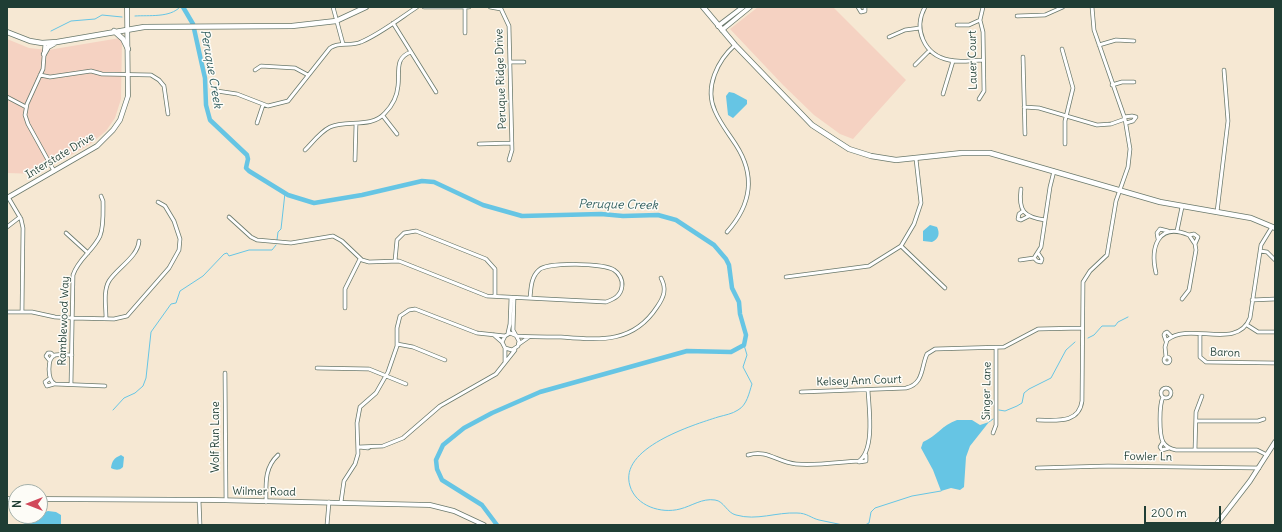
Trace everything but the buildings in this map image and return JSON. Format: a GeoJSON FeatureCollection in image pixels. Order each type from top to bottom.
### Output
{"type":"FeatureCollection","features":[{"type":"Feature","properties":{"kind":"main road"},"geometry":{"type":"LineString","coordinates":[[7,32],[30,41],[45,43],[144,26],[292,26],[336,20],[366,7]]}},
{"type":"Feature","properties":{"kind":"main road"},"geometry":{"type":"LineString","coordinates":[[702,7],[735,45],[812,125],[849,149],[871,156],[896,160],[962,153],[990,153],[1182,207],[1251,218],[1274,228]]}},
{"type":"Feature","properties":{"kind":"main road"},"geometry":{"type":"LineString","coordinates":[[114,32],[123,39],[128,49]]}},
{"type":"Feature","properties":{"kind":"main road"},"geometry":{"type":"LineString","coordinates":[[44,54],[48,48],[57,42]]}},
{"type":"Feature","properties":{"kind":"street","name":"Interstate Drive"},"geometry":{"type":"LineString","coordinates":[[8,197],[97,146],[113,130],[123,114],[128,96],[127,7]]}},
{"type":"Feature","properties":{"kind":"street"},"geometry":{"type":"LineString","coordinates":[[332,7],[343,44]]}},
{"type":"Feature","properties":{"kind":"street"},"geometry":{"type":"LineString","coordinates":[[217,91],[237,94],[263,105],[272,105],[288,101],[326,51],[334,45],[350,45],[361,42],[417,7]]}},
{"type":"Feature","properties":{"kind":"street"},"geometry":{"type":"LineString","coordinates":[[424,7],[469,7]]}},
{"type":"Feature","properties":{"kind":"street"},"geometry":{"type":"LineString","coordinates":[[465,7],[466,33]]}},
{"type":"Feature","properties":{"kind":"street","name":"Peruque Ridge Drive"},"geometry":{"type":"LineString","coordinates":[[490,7],[501,10],[506,16],[509,26],[512,143],[509,160]]}},
{"type":"Feature","properties":{"kind":"street"},"geometry":{"type":"LineString","coordinates":[[720,28],[743,7]]}},
{"type":"Feature","properties":{"kind":"street"},"geometry":{"type":"LineString","coordinates":[[720,28],[750,7]]}},
{"type":"Feature","properties":{"kind":"street"},"geometry":{"type":"LineString","coordinates":[[858,7],[861,12],[865,11],[865,7]]}},
{"type":"Feature","properties":{"kind":"street"},"geometry":{"type":"LineString","coordinates":[[925,7],[921,18],[920,28],[924,42],[930,50],[945,60],[983,60]]}},
{"type":"Feature","properties":{"kind":"street"},"geometry":{"type":"LineString","coordinates":[[957,25],[969,25],[980,20],[983,7]]}},
{"type":"Feature","properties":{"kind":"street"},"geometry":{"type":"LineString","coordinates":[[1017,16],[1045,15],[1062,7]]}},
{"type":"Feature","properties":{"kind":"street"},"geometry":{"type":"LineString","coordinates":[[1038,420],[1069,419],[1076,416],[1081,410],[1083,282],[1090,271],[1107,255],[1119,190],[1130,158],[1130,140],[1125,120],[1094,30],[1092,7]]}},
{"type":"Feature","properties":{"kind":"street","name":"Lauer Court"},"geometry":{"type":"LineString","coordinates":[[980,20],[984,32],[984,91],[980,100]]}},
{"type":"Feature","properties":{"kind":"street"},"geometry":{"type":"LineString","coordinates":[[393,23],[436,92]]}},
{"type":"Feature","properties":{"kind":"street"},"geometry":{"type":"LineString","coordinates":[[889,37],[905,30],[920,28]]}},
{"type":"Feature","properties":{"kind":"street"},"geometry":{"type":"LineString","coordinates":[[1099,45],[1116,40],[1134,41]]}},
{"type":"Feature","properties":{"kind":"street"},"geometry":{"type":"LineString","coordinates":[[45,43],[40,75],[26,107],[25,115],[26,122],[54,171]]}},
{"type":"Feature","properties":{"kind":"street"},"geometry":{"type":"LineString","coordinates":[[727,232],[739,217],[746,201],[749,188],[749,175],[736,145],[715,112],[712,87],[720,62],[735,45]]}},
{"type":"Feature","properties":{"kind":"street"},"geometry":{"type":"LineString","coordinates":[[916,65],[930,50]]}},
{"type":"Feature","properties":{"kind":"street"},"geometry":{"type":"LineString","coordinates":[[1062,50],[1073,88],[1064,127],[1065,144]]}},
{"type":"Feature","properties":{"kind":"street"},"geometry":{"type":"LineString","coordinates":[[305,150],[330,127],[373,121],[383,116],[396,97],[399,80],[398,67],[401,60],[411,52]]}},
{"type":"Feature","properties":{"kind":"street"},"geometry":{"type":"LineString","coordinates":[[1023,56],[1025,134]]}},
{"type":"Feature","properties":{"kind":"street"},"geometry":{"type":"LineString","coordinates":[[943,94],[952,61]]}},
{"type":"Feature","properties":{"kind":"street"},"geometry":{"type":"LineString","coordinates":[[510,62],[524,62]]}},
{"type":"Feature","properties":{"kind":"street"},"geometry":{"type":"LineString","coordinates":[[256,70],[261,66],[281,67],[300,70],[308,75]]}},
{"type":"Feature","properties":{"kind":"street"},"geometry":{"type":"LineString","coordinates":[[1217,212],[1228,121],[1224,70]]}},
{"type":"Feature","properties":{"kind":"street"},"geometry":{"type":"LineString","coordinates":[[40,75],[50,77],[91,71],[102,74],[151,75],[159,80],[165,90],[168,114]]}},
{"type":"Feature","properties":{"kind":"street"},"geometry":{"type":"LineString","coordinates":[[1112,85],[1122,82],[1134,82]]}},
{"type":"Feature","properties":{"kind":"street"},"geometry":{"type":"LineString","coordinates":[[7,97],[26,107]]}},
{"type":"Feature","properties":{"kind":"street"},"geometry":{"type":"LineString","coordinates":[[257,122],[263,105]]}},
{"type":"Feature","properties":{"kind":"street"},"geometry":{"type":"LineString","coordinates":[[1024,107],[1039,108],[1102,125],[1125,120]]}},
{"type":"Feature","properties":{"kind":"street"},"geometry":{"type":"LineString","coordinates":[[383,116],[397,134]]}},
{"type":"Feature","properties":{"kind":"street"},"geometry":{"type":"LineString","coordinates":[[355,160],[356,124]]}},
{"type":"Feature","properties":{"kind":"street"},"geometry":{"type":"LineString","coordinates":[[479,144],[512,143]]}},
{"type":"Feature","properties":{"kind":"street"},"geometry":{"type":"LineString","coordinates":[[786,277],[868,266],[901,246],[914,224],[921,203],[916,159]]}},
{"type":"Feature","properties":{"kind":"street"},"geometry":{"type":"LineString","coordinates":[[1020,260],[1034,258],[1041,248],[1054,170]]}},
{"type":"Feature","properties":{"kind":"street"},"geometry":{"type":"LineString","coordinates":[[1021,189],[1020,203],[1023,211],[1032,218],[1045,220]]}},
{"type":"Feature","properties":{"kind":"street","name":"Ramblewood Way"},"geometry":{"type":"LineString","coordinates":[[71,384],[73,275],[78,264],[88,253],[100,235],[103,201],[101,196]]}},
{"type":"Feature","properties":{"kind":"street"},"geometry":{"type":"LineString","coordinates":[[8,197],[20,217],[23,228],[22,312]]}},
{"type":"Feature","properties":{"kind":"street"},"geometry":{"type":"LineString","coordinates":[[7,312],[22,312],[72,318],[106,318],[127,316],[175,259],[180,246],[177,228],[165,206],[158,202]]}},
{"type":"Feature","properties":{"kind":"street"},"geometry":{"type":"LineString","coordinates":[[1177,231],[1182,207]]}},
{"type":"Feature","properties":{"kind":"street"},"geometry":{"type":"LineString","coordinates":[[1023,211],[1019,214],[1018,219],[1022,220],[1029,216]]}},
{"type":"Feature","properties":{"kind":"street"},"geometry":{"type":"LineString","coordinates":[[7,227],[20,217]]}},
{"type":"Feature","properties":{"kind":"street"},"geometry":{"type":"LineString","coordinates":[[230,217],[248,234],[257,240],[291,243],[333,236],[342,241],[360,259],[369,262],[395,261],[408,264],[481,294],[513,298],[606,302],[615,298],[619,294],[622,283],[618,274],[607,267],[548,265],[538,270],[534,275],[530,298]]}},
{"type":"Feature","properties":{"kind":"street"},"geometry":{"type":"LineString","coordinates":[[1166,357],[1164,347],[1166,341],[1172,336],[1178,334],[1233,334],[1241,331],[1247,325],[1261,245],[1274,228]]}},
{"type":"Feature","properties":{"kind":"street"},"geometry":{"type":"LineString","coordinates":[[1158,239],[1157,233],[1160,229],[1177,231],[1189,235],[1194,234],[1198,237],[1195,244],[1190,290],[1182,299]]}},
{"type":"Feature","properties":{"kind":"street"},"geometry":{"type":"LineString","coordinates":[[395,261],[396,245],[400,236],[407,231],[420,232],[486,259],[495,269],[495,296]]}},
{"type":"Feature","properties":{"kind":"street"},"geometry":{"type":"LineString","coordinates":[[1156,273],[1153,262],[1155,246],[1158,239],[1169,231]]}},
{"type":"Feature","properties":{"kind":"street"},"geometry":{"type":"LineString","coordinates":[[66,233],[88,253]]}},
{"type":"Feature","properties":{"kind":"street"},"geometry":{"type":"LineString","coordinates":[[1189,235],[1195,244]]}},
{"type":"Feature","properties":{"kind":"street"},"geometry":{"type":"LineString","coordinates":[[106,318],[106,287],[109,280],[134,252],[139,241]]}},
{"type":"Feature","properties":{"kind":"street"},"geometry":{"type":"LineString","coordinates":[[901,246],[944,288]]}},
{"type":"Feature","properties":{"kind":"street"},"geometry":{"type":"LineString","coordinates":[[1260,251],[1267,252],[1275,260]]}},
{"type":"Feature","properties":{"kind":"street"},"geometry":{"type":"LineString","coordinates":[[1034,258],[1041,262],[1042,259],[1038,254]]}},
{"type":"Feature","properties":{"kind":"street"},"geometry":{"type":"LineString","coordinates":[[345,308],[345,288],[360,259]]}},
{"type":"Feature","properties":{"kind":"street"},"geometry":{"type":"LineString","coordinates":[[341,502],[344,481],[357,459],[359,447],[357,423],[360,407],[376,393],[386,376],[397,344],[397,322],[400,316],[409,310],[421,311],[476,333],[506,335],[512,333],[517,336],[600,340],[626,333],[644,322],[660,302],[665,292],[661,278]]}},
{"type":"Feature","properties":{"kind":"street"},"geometry":{"type":"LineString","coordinates":[[502,342],[510,324],[513,298]]}},
{"type":"Feature","properties":{"kind":"street"},"geometry":{"type":"LineString","coordinates":[[513,298],[512,325],[519,344]]}},
{"type":"Feature","properties":{"kind":"street"},"geometry":{"type":"LineString","coordinates":[[1252,300],[1275,299]]}},
{"type":"Feature","properties":{"kind":"street"},"geometry":{"type":"LineString","coordinates":[[1247,325],[1258,332],[1275,332]]}},
{"type":"Feature","properties":{"kind":"street","name":"Kelsey Ann Court"},"geometry":{"type":"LineString","coordinates":[[801,392],[911,387],[920,379],[927,354],[935,349],[996,348],[1012,344],[1038,329],[1082,328]]}},
{"type":"Feature","properties":{"kind":"street"},"geometry":{"type":"LineString","coordinates":[[1166,341],[1164,335],[1165,333],[1167,332],[1172,336]]}},
{"type":"Feature","properties":{"kind":"street"},"geometry":{"type":"LineString","coordinates":[[494,334],[502,342],[505,348],[505,363]]}},
{"type":"Feature","properties":{"kind":"street","name":"Baron"},"geometry":{"type":"LineString","coordinates":[[1200,334],[1200,358],[1206,362],[1275,363]]}},
{"type":"Feature","properties":{"kind":"street"},"geometry":{"type":"LineString","coordinates":[[359,447],[383,446],[403,438],[433,411],[496,374],[519,344],[531,336]]}},
{"type":"Feature","properties":{"kind":"street"},"geometry":{"type":"LineString","coordinates":[[397,344],[414,347],[445,360]]}},
{"type":"Feature","properties":{"kind":"street"},"geometry":{"type":"LineString","coordinates":[[505,348],[515,350]]}},
{"type":"Feature","properties":{"kind":"street","name":"Singer Lane"},"geometry":{"type":"LineString","coordinates":[[993,433],[996,425],[996,348]]}},
{"type":"Feature","properties":{"kind":"street"},"geometry":{"type":"LineString","coordinates":[[72,355],[54,356],[51,353],[48,353],[47,359],[50,361],[49,379],[45,384],[49,386],[54,384],[105,386]]}},
{"type":"Feature","properties":{"kind":"street"},"geometry":{"type":"LineString","coordinates":[[50,361],[54,356]]}},
{"type":"Feature","properties":{"kind":"street"},"geometry":{"type":"LineString","coordinates":[[317,368],[369,369],[406,384]]}},
{"type":"Feature","properties":{"kind":"street","name":"Wolf Run Lane"},"geometry":{"type":"LineString","coordinates":[[225,373],[226,500]]}},
{"type":"Feature","properties":{"kind":"street"},"geometry":{"type":"LineString","coordinates":[[49,379],[54,384]]}},
{"type":"Feature","properties":{"kind":"street"},"geometry":{"type":"LineString","coordinates":[[748,455],[758,452],[789,463],[801,464],[862,460],[866,454],[869,436],[868,390]]}},
{"type":"Feature","properties":{"kind":"street"},"geometry":{"type":"LineString","coordinates":[[1196,450],[1197,406],[1202,396]]}},
{"type":"Feature","properties":{"kind":"street"},"geometry":{"type":"LineString","coordinates":[[1164,397],[1161,403],[1161,432],[1163,442],[1169,448],[1176,450],[1257,450],[1267,455]]}},
{"type":"Feature","properties":{"kind":"street"},"geometry":{"type":"LineString","coordinates":[[1196,421],[1258,421],[1264,419]]}},
{"type":"Feature","properties":{"kind":"street"},"geometry":{"type":"LineString","coordinates":[[1163,442],[1160,447],[1162,450],[1169,448]]}},
{"type":"Feature","properties":{"kind":"street"},"geometry":{"type":"LineString","coordinates":[[1216,525],[1259,468],[1275,442]]}},
{"type":"Feature","properties":{"kind":"street"},"geometry":{"type":"LineString","coordinates":[[266,502],[268,469],[271,462],[278,456]]}},
{"type":"Feature","properties":{"kind":"street","name":"Fowler Ln"},"geometry":{"type":"LineString","coordinates":[[1037,468],[1108,466],[1259,468]]}},
{"type":"Feature","properties":{"kind":"street","name":"Wilmer Road"},"geometry":{"type":"LineString","coordinates":[[48,499],[226,500],[434,505],[454,511],[484,525]]}},
{"type":"Feature","properties":{"kind":"street"},"geometry":{"type":"LineString","coordinates":[[199,500],[200,525]]}},
{"type":"Feature","properties":{"kind":"street"},"geometry":{"type":"LineString","coordinates":[[327,525],[329,502]]}},
{"type":"Feature","properties":{"kind":"shaded area"},"geometry":{"type":"Polygon","coordinates":[[[758,7],[833,7],[906,80],[853,139],[840,134],[814,115],[783,85],[730,29],[758,7]]]}},
{"type":"Feature","properties":{"kind":"shaded area"},"geometry":{"type":"Polygon","coordinates":[[[120,38],[122,39],[121,99],[115,118],[106,131],[89,145],[37,174],[7,173],[7,39],[29,48],[48,50],[120,38]]]}},
{"type":"Feature","properties":{"kind":"water"},"geometry":{"type":"Polygon","coordinates":[[[729,92],[747,100],[747,104],[733,118],[728,115],[726,96],[729,92]]]}},
{"type":"Feature","properties":{"kind":"water"},"geometry":{"type":"Polygon","coordinates":[[[930,225],[937,227],[939,234],[932,242],[923,241],[923,231],[930,225]]]}},
{"type":"Feature","properties":{"kind":"water"},"geometry":{"type":"Polygon","coordinates":[[[957,420],[972,420],[980,425],[989,422],[970,446],[966,457],[964,487],[960,490],[951,488],[941,491],[933,470],[921,448],[923,442],[928,440],[947,425],[957,420]]]}},
{"type":"Feature","properties":{"kind":"water"},"geometry":{"type":"Polygon","coordinates":[[[121,455],[124,457],[123,467],[117,470],[111,468],[114,460],[121,455]]]}},
{"type":"Feature","properties":{"kind":"water"},"geometry":{"type":"Polygon","coordinates":[[[48,511],[56,512],[61,515],[61,525],[22,525],[48,524],[48,511]]]}},
{"type":"Feature","properties":{"kind":"waterway"},"geometry":{"type":"LineString","coordinates":[[135,16],[153,16],[171,13],[180,7]]}},
{"type":"Feature","properties":{"kind":"waterway","name":"Peruque Creek"},"geometry":{"type":"LineString","coordinates":[[183,7],[193,24],[205,78],[206,105],[210,120],[247,155],[248,159],[246,168],[249,171],[288,195],[314,203],[362,195],[422,181],[434,182],[483,205],[522,216],[601,214],[623,216],[658,215],[676,220],[714,245],[726,259],[729,265],[732,288],[739,302],[740,314],[746,335],[744,345],[731,352],[687,351],[540,392],[492,413],[464,428],[443,445],[436,460],[437,469],[442,480],[482,505],[497,525]]}},
{"type":"Feature","properties":{"kind":"waterway"},"geometry":{"type":"LineString","coordinates":[[51,31],[71,21],[95,19],[102,15],[122,17]]}},
{"type":"Feature","properties":{"kind":"waterway"},"geometry":{"type":"LineString","coordinates":[[277,240],[278,232],[281,229],[285,193]]}},
{"type":"Feature","properties":{"kind":"waterway"},"geometry":{"type":"LineString","coordinates":[[113,410],[124,398],[135,393],[143,386],[146,378],[151,332],[171,304],[176,303],[180,291],[203,276],[224,254],[227,253],[229,256],[249,250],[272,250],[276,245]]}},
{"type":"Feature","properties":{"kind":"waterway"},"geometry":{"type":"LineString","coordinates":[[1088,338],[1094,335],[1102,326],[1115,326],[1118,322],[1128,317]]}},
{"type":"Feature","properties":{"kind":"waterway"},"geometry":{"type":"LineString","coordinates":[[999,410],[1005,411],[1022,403],[1024,393],[1051,378],[1066,350],[1075,342]]}},
{"type":"Feature","properties":{"kind":"waterway"},"geometry":{"type":"LineString","coordinates":[[744,345],[747,355],[743,367],[752,384],[744,405],[733,412],[676,432],[660,440],[646,450],[635,460],[629,472],[630,486],[633,493],[643,503],[657,509],[680,509],[701,501],[715,500],[721,502],[733,514],[744,517],[800,513],[819,520],[843,525]]}},
{"type":"Feature","properties":{"kind":"waterway"},"geometry":{"type":"LineString","coordinates":[[989,422],[993,419]]}},
{"type":"Feature","properties":{"kind":"waterway"},"geometry":{"type":"LineString","coordinates":[[865,525],[869,523],[871,512],[875,508],[912,496],[941,491]]}}]}
